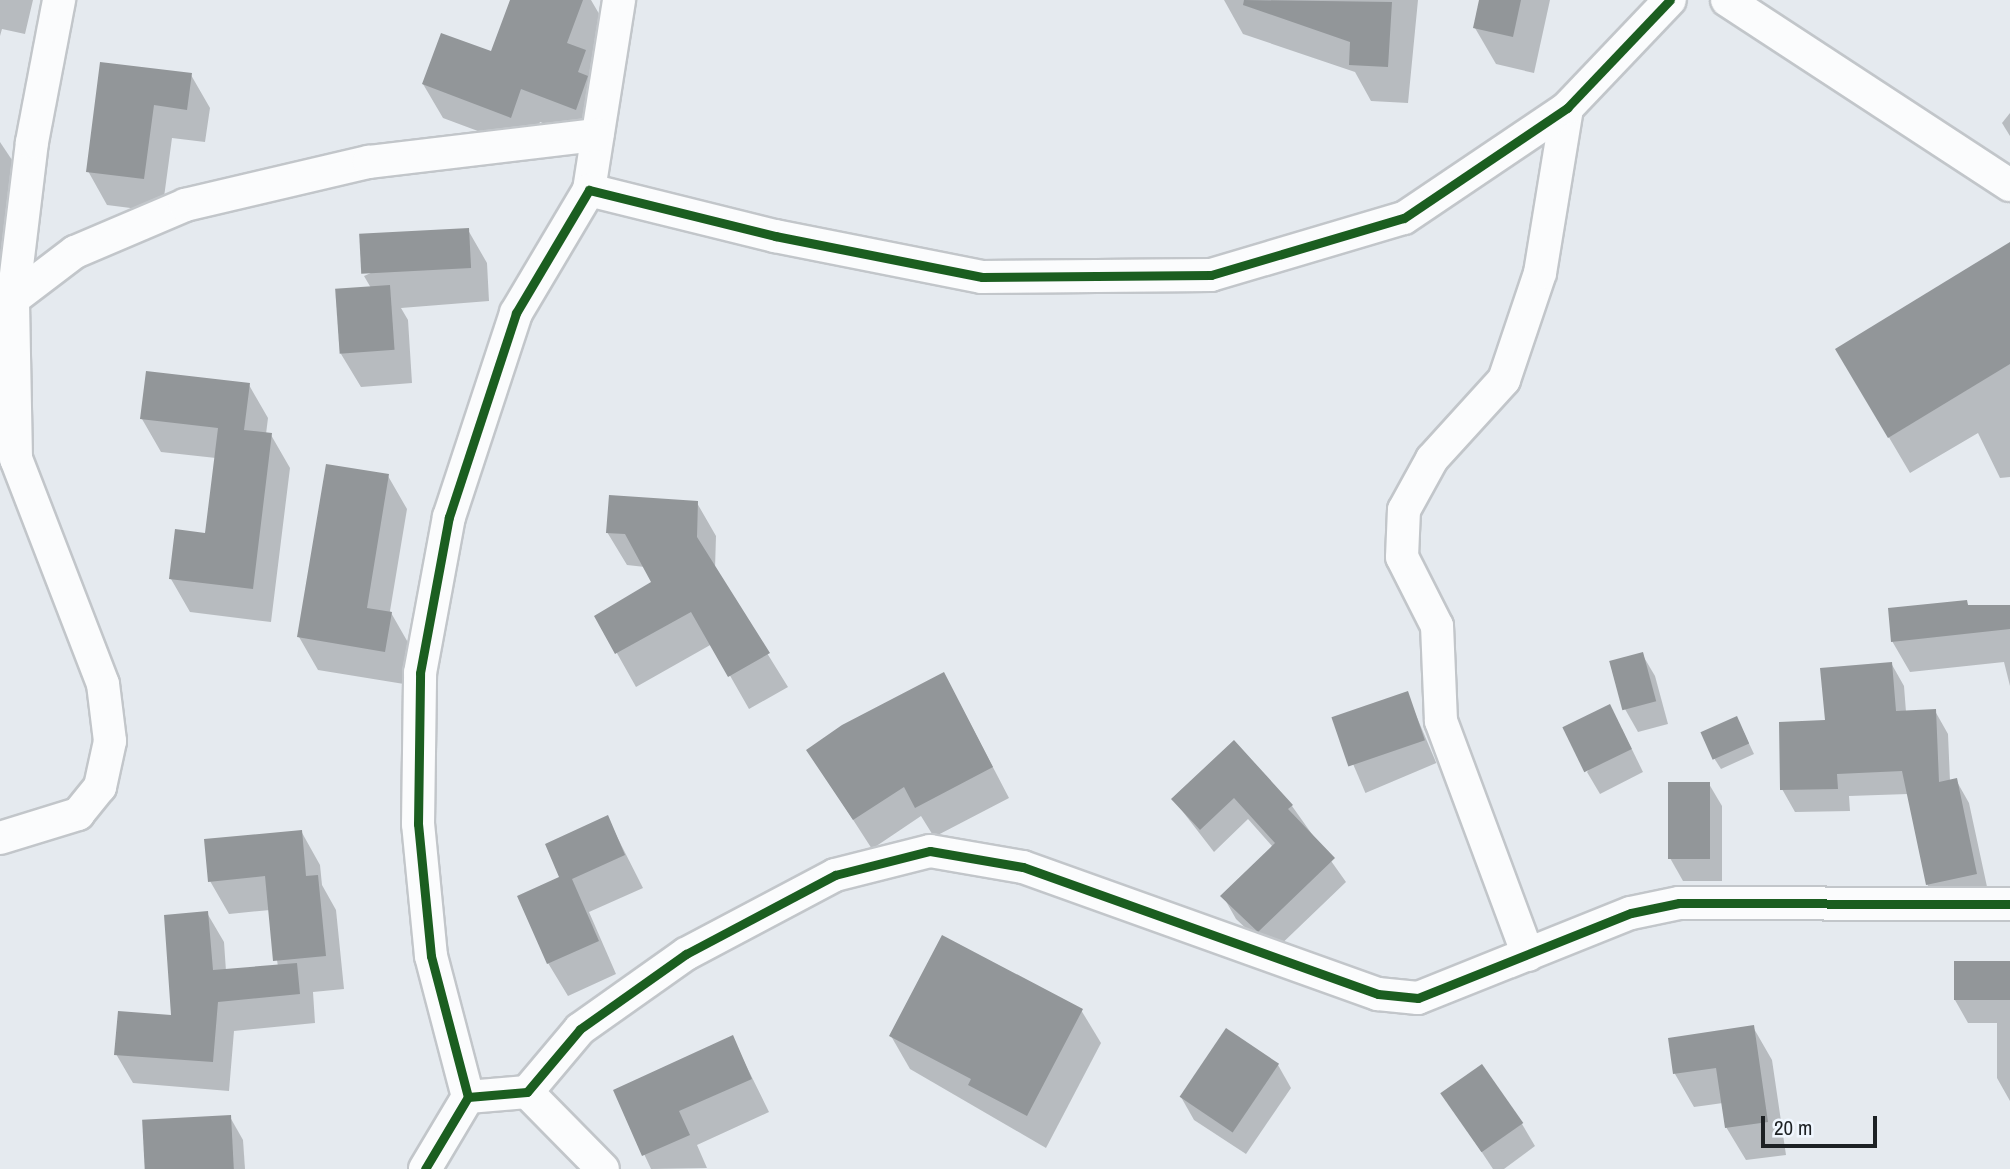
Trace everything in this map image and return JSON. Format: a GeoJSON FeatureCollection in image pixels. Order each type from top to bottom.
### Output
{"type":"FeatureCollection","features":[{"type":"Feature","properties":{"kind":"street"},"geometry":{"type":"LineString","coordinates":[[0,838],[78,814],[100,788],[110,741],[103,684],[16,459],[7,299],[32,142],[59,0]]}},
{"type":"Feature","properties":{"kind":"street"},"geometry":{"type":"LineString","coordinates":[[425,1169],[468,1097],[431,956],[418,824],[421,673],[449,517],[516,313],[589,190],[619,0]]}},
{"type":"Feature","properties":{"kind":"street"},"geometry":{"type":"LineString","coordinates":[[589,190],[775,236],[982,277],[1211,275],[1404,218],[1567,108],[1670,0]]}},
{"type":"Feature","properties":{"kind":"street"},"geometry":{"type":"LineString","coordinates":[[1727,0],[2010,185]]}},
{"type":"Feature","properties":{"kind":"street"},"geometry":{"type":"LineString","coordinates":[[1528,955],[1441,721],[1437,626],[1402,557],[1404,510],[1432,459],[1504,380],[1540,273],[1567,108]]}},
{"type":"Feature","properties":{"kind":"street"},"geometry":{"type":"LineString","coordinates":[[7,299],[75,252],[185,205],[369,162],[597,135]]}},
{"type":"Feature","properties":{"kind":"street"},"geometry":{"type":"LineString","coordinates":[[468,1097],[527,1092],[580,1029],[686,954],[835,875],[930,850],[1023,867],[1378,994],[1418,998],[1631,913],[1679,903],[2010,904]]}},
{"type":"Feature","properties":{"kind":"street"},"geometry":{"type":"LineString","coordinates":[[527,1092],[603,1169]]}},
{"type":"Feature","properties":{"kind":"building"},"geometry":{"type":"Polygon","coordinates":[[[510,0],[583,0],[567,43],[586,50],[578,72],[588,76],[576,110],[521,89],[511,118],[422,84],[441,33],[491,51],[510,0]]]}},
{"type":"Feature","properties":{"kind":"building"},"geometry":{"type":"Polygon","coordinates":[[[1244,0],[1392,2],[1388,67],[1349,65],[1350,42],[1243,5],[1244,0]]]}},
{"type":"Feature","properties":{"kind":"building"},"geometry":{"type":"Polygon","coordinates":[[[1479,0],[1521,0],[1513,37],[1473,28],[1479,0]]]}},
{"type":"Feature","properties":{"kind":"building"},"geometry":{"type":"Polygon","coordinates":[[[100,62],[192,73],[187,110],[154,105],[144,179],[86,172],[100,62]]]}},
{"type":"Feature","properties":{"kind":"building"},"geometry":{"type":"Polygon","coordinates":[[[469,228],[471,268],[361,274],[359,234],[469,228]]]}},
{"type":"Feature","properties":{"kind":"building"},"geometry":{"type":"Polygon","coordinates":[[[2010,242],[2010,364],[1888,438],[1835,349],[2010,242]]]}},
{"type":"Feature","properties":{"kind":"building"},"geometry":{"type":"Polygon","coordinates":[[[390,285],[395,350],[340,354],[335,289],[390,285]]]}},
{"type":"Feature","properties":{"kind":"building"},"geometry":{"type":"Polygon","coordinates":[[[146,371],[250,383],[244,430],[272,433],[253,589],[169,579],[175,529],[205,533],[218,428],[140,419],[146,371]]]}},
{"type":"Feature","properties":{"kind":"building"},"geometry":{"type":"Polygon","coordinates":[[[326,464],[389,474],[367,608],[392,612],[385,652],[297,637],[326,464]]]}},
{"type":"Feature","properties":{"kind":"building"},"geometry":{"type":"Polygon","coordinates":[[[609,495],[698,501],[697,537],[770,653],[728,677],[691,612],[615,654],[594,616],[651,582],[625,534],[606,533],[609,495]]]}},
{"type":"Feature","properties":{"kind":"building"},"geometry":{"type":"Polygon","coordinates":[[[1967,600],[1968,605],[2010,605],[2010,629],[1891,642],[1888,608],[1967,600]]]}},
{"type":"Feature","properties":{"kind":"building"},"geometry":{"type":"Polygon","coordinates":[[[1643,652],[1656,701],[1622,710],[1609,661],[1643,652]]]}},
{"type":"Feature","properties":{"kind":"building"},"geometry":{"type":"Polygon","coordinates":[[[1892,662],[1896,711],[1936,709],[1939,782],[1957,778],[1977,874],[1926,885],[1902,771],[1837,774],[1838,789],[1780,790],[1779,722],[1825,720],[1820,668],[1892,662]]]}},
{"type":"Feature","properties":{"kind":"building"},"geometry":{"type":"Polygon","coordinates":[[[944,672],[993,767],[915,808],[904,787],[853,820],[806,750],[842,725],[944,672]]]}},
{"type":"Feature","properties":{"kind":"building"},"geometry":{"type":"Polygon","coordinates":[[[1408,691],[1425,740],[1348,767],[1331,717],[1408,691]]]}},
{"type":"Feature","properties":{"kind":"building"},"geometry":{"type":"Polygon","coordinates":[[[1610,704],[1632,749],[1584,772],[1562,727],[1610,704]]]}},
{"type":"Feature","properties":{"kind":"building"},"geometry":{"type":"Polygon","coordinates":[[[1737,716],[1749,743],[1713,760],[1700,732],[1737,716]]]}},
{"type":"Feature","properties":{"kind":"building"},"geometry":{"type":"Polygon","coordinates":[[[1234,740],[1293,805],[1288,809],[1335,858],[1258,932],[1220,896],[1275,843],[1234,798],[1200,830],[1171,799],[1234,740]]]}},
{"type":"Feature","properties":{"kind":"building"},"geometry":{"type":"Polygon","coordinates":[[[1668,782],[1710,782],[1710,859],[1668,859],[1668,782]]]}},
{"type":"Feature","properties":{"kind":"building"},"geometry":{"type":"Polygon","coordinates":[[[608,815],[625,855],[572,879],[599,941],[547,964],[517,896],[559,877],[545,844],[608,815]]]}},
{"type":"Feature","properties":{"kind":"building"},"geometry":{"type":"Polygon","coordinates":[[[302,830],[306,876],[318,875],[326,956],[273,961],[265,876],[208,882],[204,839],[302,830]]]}},
{"type":"Feature","properties":{"kind":"building"},"geometry":{"type":"Polygon","coordinates":[[[208,911],[213,970],[297,963],[300,994],[218,1002],[213,1062],[114,1055],[118,1011],[171,1015],[164,915],[208,911]]]}},
{"type":"Feature","properties":{"kind":"building"},"geometry":{"type":"Polygon","coordinates":[[[942,935],[1083,1009],[1027,1116],[968,1085],[971,1079],[889,1036],[942,935]]]}},
{"type":"Feature","properties":{"kind":"building"},"geometry":{"type":"Polygon","coordinates":[[[1954,961],[2010,961],[2010,1000],[1954,1000],[1954,961]]]}},
{"type":"Feature","properties":{"kind":"building"},"geometry":{"type":"Polygon","coordinates":[[[1754,1025],[1768,1122],[1725,1128],[1716,1068],[1673,1074],[1668,1038],[1754,1025]]]}},
{"type":"Feature","properties":{"kind":"building"},"geometry":{"type":"Polygon","coordinates":[[[1226,1028],[1279,1064],[1233,1133],[1180,1097],[1226,1028]]]}},
{"type":"Feature","properties":{"kind":"building"},"geometry":{"type":"Polygon","coordinates":[[[733,1035],[752,1079],[679,1111],[690,1135],[642,1156],[613,1090],[733,1035]]]}},
{"type":"Feature","properties":{"kind":"building"},"geometry":{"type":"Polygon","coordinates":[[[1482,1064],[1523,1123],[1482,1152],[1440,1093],[1482,1064]]]}},
{"type":"Feature","properties":{"kind":"building"},"geometry":{"type":"Polygon","coordinates":[[[231,1115],[234,1169],[145,1169],[142,1120],[231,1115]]]}},
{"type":"Feature","properties":{"kind":"cycle path"},"geometry":{"type":"LineString","coordinates":[[425,1169],[468,1097],[431,956],[418,824],[420,673],[449,517],[516,313],[589,190],[775,236],[982,277],[1211,275],[1404,218],[1567,108],[1670,0]]}},
{"type":"Feature","properties":{"kind":"cycle path"},"geometry":{"type":"LineString","coordinates":[[468,1097],[527,1092],[580,1029],[686,954],[835,875],[930,851],[1023,867],[1378,994],[1418,998],[1631,913],[1679,903],[2010,904]]}}]}
